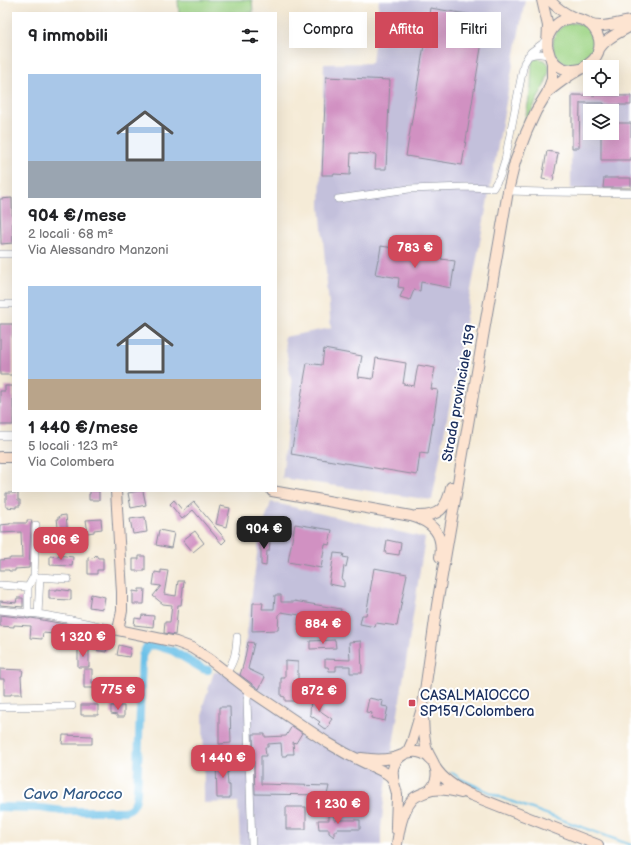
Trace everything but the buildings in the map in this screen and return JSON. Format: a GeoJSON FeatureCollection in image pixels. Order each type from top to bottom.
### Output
{"type":"FeatureCollection","features":[{"type":"Feature","properties":{"kind":"street","name":"Strada provinciale 159"},"geometry":{"type":"LineString","coordinates":[[542,0],[548,22],[549,30],[547,48],[551,57],[553,74],[548,93]]}},
{"type":"Feature","properties":{"kind":"street"},"geometry":{"type":"LineString","coordinates":[[550,0],[555,6],[564,12],[594,26],[631,20]]}},
{"type":"Feature","properties":{"kind":"street"},"geometry":{"type":"LineString","coordinates":[[338,199],[409,189],[466,186],[493,188],[500,176],[505,160],[524,63],[531,52],[544,42],[551,30],[560,22],[570,18],[579,19]]}},
{"type":"Feature","properties":{"kind":"street"},"geometry":{"type":"LineString","coordinates":[[589,24],[595,30],[598,37],[598,53]]}},
{"type":"Feature","properties":{"kind":"street","name":"Strada provinciale 159"},"geometry":{"type":"LineString","coordinates":[[594,60],[606,41],[631,26]]}},
{"type":"Feature","properties":{"kind":"street"},"geometry":{"type":"LineString","coordinates":[[528,56],[539,54],[551,57],[558,65],[566,69],[576,70],[583,68]]}},
{"type":"Feature","properties":{"kind":"street","name":"Strada provinciale 159"},"geometry":{"type":"LineString","coordinates":[[397,844],[407,807],[412,799],[432,786],[436,780],[434,764],[428,753],[426,744],[423,705],[437,605],[508,191],[526,133],[536,111],[548,93],[557,84],[583,69]]}},
{"type":"Feature","properties":{"kind":"street"},"geometry":{"type":"LineString","coordinates":[[508,191],[631,193]]}},
{"type":"Feature","properties":{"kind":"street"},"geometry":{"type":"LineString","coordinates":[[0,254],[12,254]]}},
{"type":"Feature","properties":{"kind":"street"},"geometry":{"type":"LineString","coordinates":[[0,304],[12,304]]}},
{"type":"Feature","properties":{"kind":"street"},"geometry":{"type":"LineString","coordinates":[[0,436],[12,436]]}},
{"type":"Feature","properties":{"kind":"street"},"geometry":{"type":"LineString","coordinates":[[0,457],[12,457]]}},
{"type":"Feature","properties":{"kind":"street"},"geometry":{"type":"LineString","coordinates":[[411,516],[430,515],[442,509],[449,497],[455,472],[462,460]]}},
{"type":"Feature","properties":{"kind":"street"},"geometry":{"type":"LineString","coordinates":[[116,492],[122,592],[122,611],[118,630]]}},
{"type":"Feature","properties":{"kind":"street"},"geometry":{"type":"LineString","coordinates":[[277,492],[411,516],[423,520],[432,526],[437,533],[440,542],[436,582],[437,605]]}},
{"type":"Feature","properties":{"kind":"street"},"geometry":{"type":"LineString","coordinates":[[28,614],[28,587],[34,576],[36,525]]}},
{"type":"Feature","properties":{"kind":"street"},"geometry":{"type":"LineString","coordinates":[[38,614],[40,577],[68,579]]}},
{"type":"Feature","properties":{"kind":"street"},"geometry":{"type":"LineString","coordinates":[[0,585],[28,587]]}},
{"type":"Feature","properties":{"kind":"street"},"geometry":{"type":"LineString","coordinates":[[0,610],[67,619],[185,645],[202,653],[248,690],[332,746],[386,773],[390,776],[398,789],[405,793],[413,796],[435,789],[450,790],[471,796],[598,845]]}},
{"type":"Feature","properties":{"kind":"street"},"geometry":{"type":"LineString","coordinates":[[227,672],[235,654],[237,637]]}},
{"type":"Feature","properties":{"kind":"street"},"geometry":{"type":"LineString","coordinates":[[248,690],[247,700],[252,845]]}},
{"type":"Feature","properties":{"kind":"street","name":"Strada provinciale 159"},"geometry":{"type":"LineString","coordinates":[[397,844],[397,793],[392,775],[397,760],[408,751],[412,742],[423,705]]}},
{"type":"Feature","properties":{"kind":"street"},"geometry":{"type":"LineString","coordinates":[[0,707],[72,706]]}},
{"type":"Feature","properties":{"kind":"street"},"geometry":{"type":"LineString","coordinates":[[353,757],[382,760],[411,752],[418,752],[426,755],[444,778],[471,796]]}},
{"type":"Feature","properties":{"kind":"shaded area"},"geometry":{"type":"Polygon","coordinates":[[[379,0],[525,0],[432,500],[282,478],[292,385],[284,337],[331,328],[320,206],[324,64],[372,63],[375,36],[375,48],[438,48],[438,12],[378,12],[379,0]]]}},
{"type":"Feature","properties":{"kind":"shaded area"},"geometry":{"type":"Polygon","coordinates":[[[571,94],[583,94],[583,96],[631,95],[631,189],[571,189],[571,94]]]}},
{"type":"Feature","properties":{"kind":"shaded area"},"geometry":{"type":"Polygon","coordinates":[[[271,502],[425,538],[385,792],[381,828],[381,845],[240,845],[238,802],[204,803],[203,705],[214,672],[242,672],[259,539],[271,502]]]}},
{"type":"Feature","properties":{"kind":"green space"},"geometry":{"type":"Polygon","coordinates":[[[178,0],[252,0],[253,12],[179,12],[178,0]]]}},
{"type":"Feature","properties":{"kind":"green space"},"geometry":{"type":"Polygon","coordinates":[[[574,23],[589,29],[595,44],[593,52],[589,59],[583,60],[582,63],[574,65],[559,59],[553,44],[559,29],[574,23]]]}},
{"type":"Feature","properties":{"kind":"green space"},"geometry":{"type":"Polygon","coordinates":[[[538,58],[546,61],[549,65],[549,71],[545,84],[524,126],[531,87],[532,60],[538,58]]]}},
{"type":"Feature","properties":{"kind":"waterway","name":"Cavo Marocco"},"geometry":{"type":"LineString","coordinates":[[0,807],[40,808],[63,811],[124,811],[130,809],[135,802],[137,792],[142,656],[147,646],[154,645],[173,651],[203,669],[208,670]]}},
{"type":"Feature","properties":{"kind":"waterway"},"geometry":{"type":"LineString","coordinates":[[451,772],[461,779],[502,798],[631,845]]}},
{"type":"Feature","properties":{"kind":"place","name":"CASALMAIOCCO SP159/Colombera"},"geometry":{"type":"Point","coordinates":[412,703]}}]}
